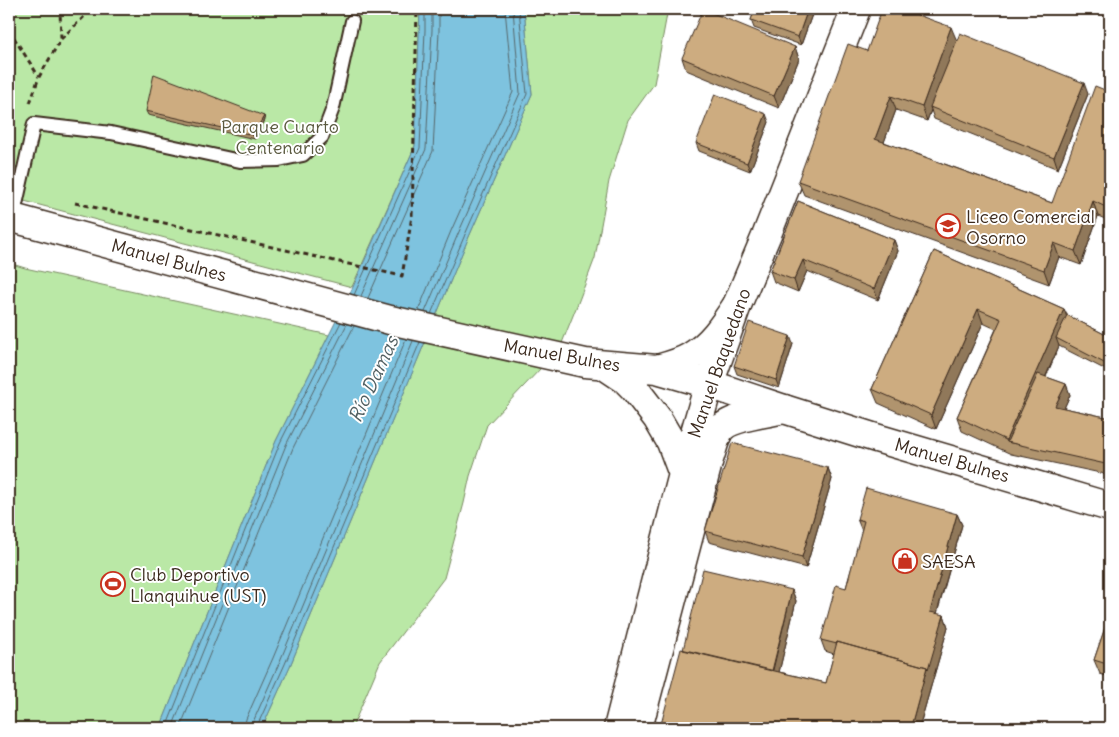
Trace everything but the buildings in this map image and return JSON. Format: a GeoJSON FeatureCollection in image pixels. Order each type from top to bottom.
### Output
{"type":"FeatureCollection","features":[{"type":"Feature","properties":{"kind":"main road","name":"Manuel Baquedano"},"geometry":{"type":"LineString","coordinates":[[638,728],[641,680],[688,485],[709,384],[737,305],[856,9]]}},
{"type":"Feature","properties":{"kind":"main road","name":"Manuel Bulnes"},"geometry":{"type":"LineString","coordinates":[[11,218],[390,320],[594,364],[657,369],[1110,507]]}},
{"type":"Feature","properties":{"kind":"main road"},"geometry":{"type":"LineString","coordinates":[[657,369],[689,358],[705,347],[718,334],[737,305]]}},
{"type":"Feature","properties":{"kind":"main road"},"geometry":{"type":"LineString","coordinates":[[594,364],[624,379],[642,398],[657,418],[671,442],[688,485]]}},
{"type":"Feature","properties":{"kind":"main road","name":"Manuel Baquedano"},"geometry":{"type":"LineString","coordinates":[[688,485],[722,426],[742,418],[784,409]]}},
{"type":"Feature","properties":{"kind":"main road","name":"Manuel Baquedano"},"geometry":{"type":"LineString","coordinates":[[618,728],[641,680]]}},
{"type":"Feature","properties":{"kind":"lane"},"geometry":{"type":"LineString","coordinates":[[11,218],[34,124],[111,133],[240,161],[279,160],[303,155],[322,137],[333,108],[352,21]]}},
{"type":"Feature","properties":{"kind":"path"},"geometry":{"type":"LineString","coordinates":[[60,9],[61,39]]}},
{"type":"Feature","properties":{"kind":"path"},"geometry":{"type":"LineString","coordinates":[[27,111],[39,77],[61,39],[92,9]]}},
{"type":"Feature","properties":{"kind":"path"},"geometry":{"type":"LineString","coordinates":[[67,201],[402,276],[412,216],[417,9]]}},
{"type":"Feature","properties":{"kind":"path"},"geometry":{"type":"LineString","coordinates":[[9,30],[39,77]]}},
{"type":"Feature","properties":{"kind":"green space","name":"Parque Cuarto Centenario"},"geometry":{"type":"Polygon","coordinates":[[[9,9],[420,9],[415,146],[352,287],[9,197],[9,9]]]}},
{"type":"Feature","properties":{"kind":"green space"},"geometry":{"type":"Polygon","coordinates":[[[524,9],[668,9],[654,84],[628,120],[609,181],[595,258],[560,348],[487,425],[470,476],[444,578],[380,662],[352,728],[262,728],[290,666],[468,239],[532,94],[524,9]]]}},
{"type":"Feature","properties":{"kind":"green space","name":"Club Deportivo Llanquihue (UST)"},"geometry":{"type":"Polygon","coordinates":[[[9,263],[329,335],[276,441],[160,728],[9,728],[9,263]]]}},
{"type":"Feature","properties":{"kind":"water","name":"Río Damas"},"geometry":{"type":"Polygon","coordinates":[[[420,9],[524,9],[532,94],[468,239],[290,666],[262,728],[160,728],[276,441],[353,287],[415,146],[420,9]]]}},
{"type":"Feature","properties":{"kind":"place","name":"Liceo Comercial Osorno"},"geometry":{"type":"Point","coordinates":[948,226]}},
{"type":"Feature","properties":{"kind":"place","name":"SAESA"},"geometry":{"type":"Point","coordinates":[905,561]}},
{"type":"Feature","properties":{"kind":"place","name":"Club Deportivo Llanquihue (UST)"},"geometry":{"type":"Point","coordinates":[113,584]}}]}
